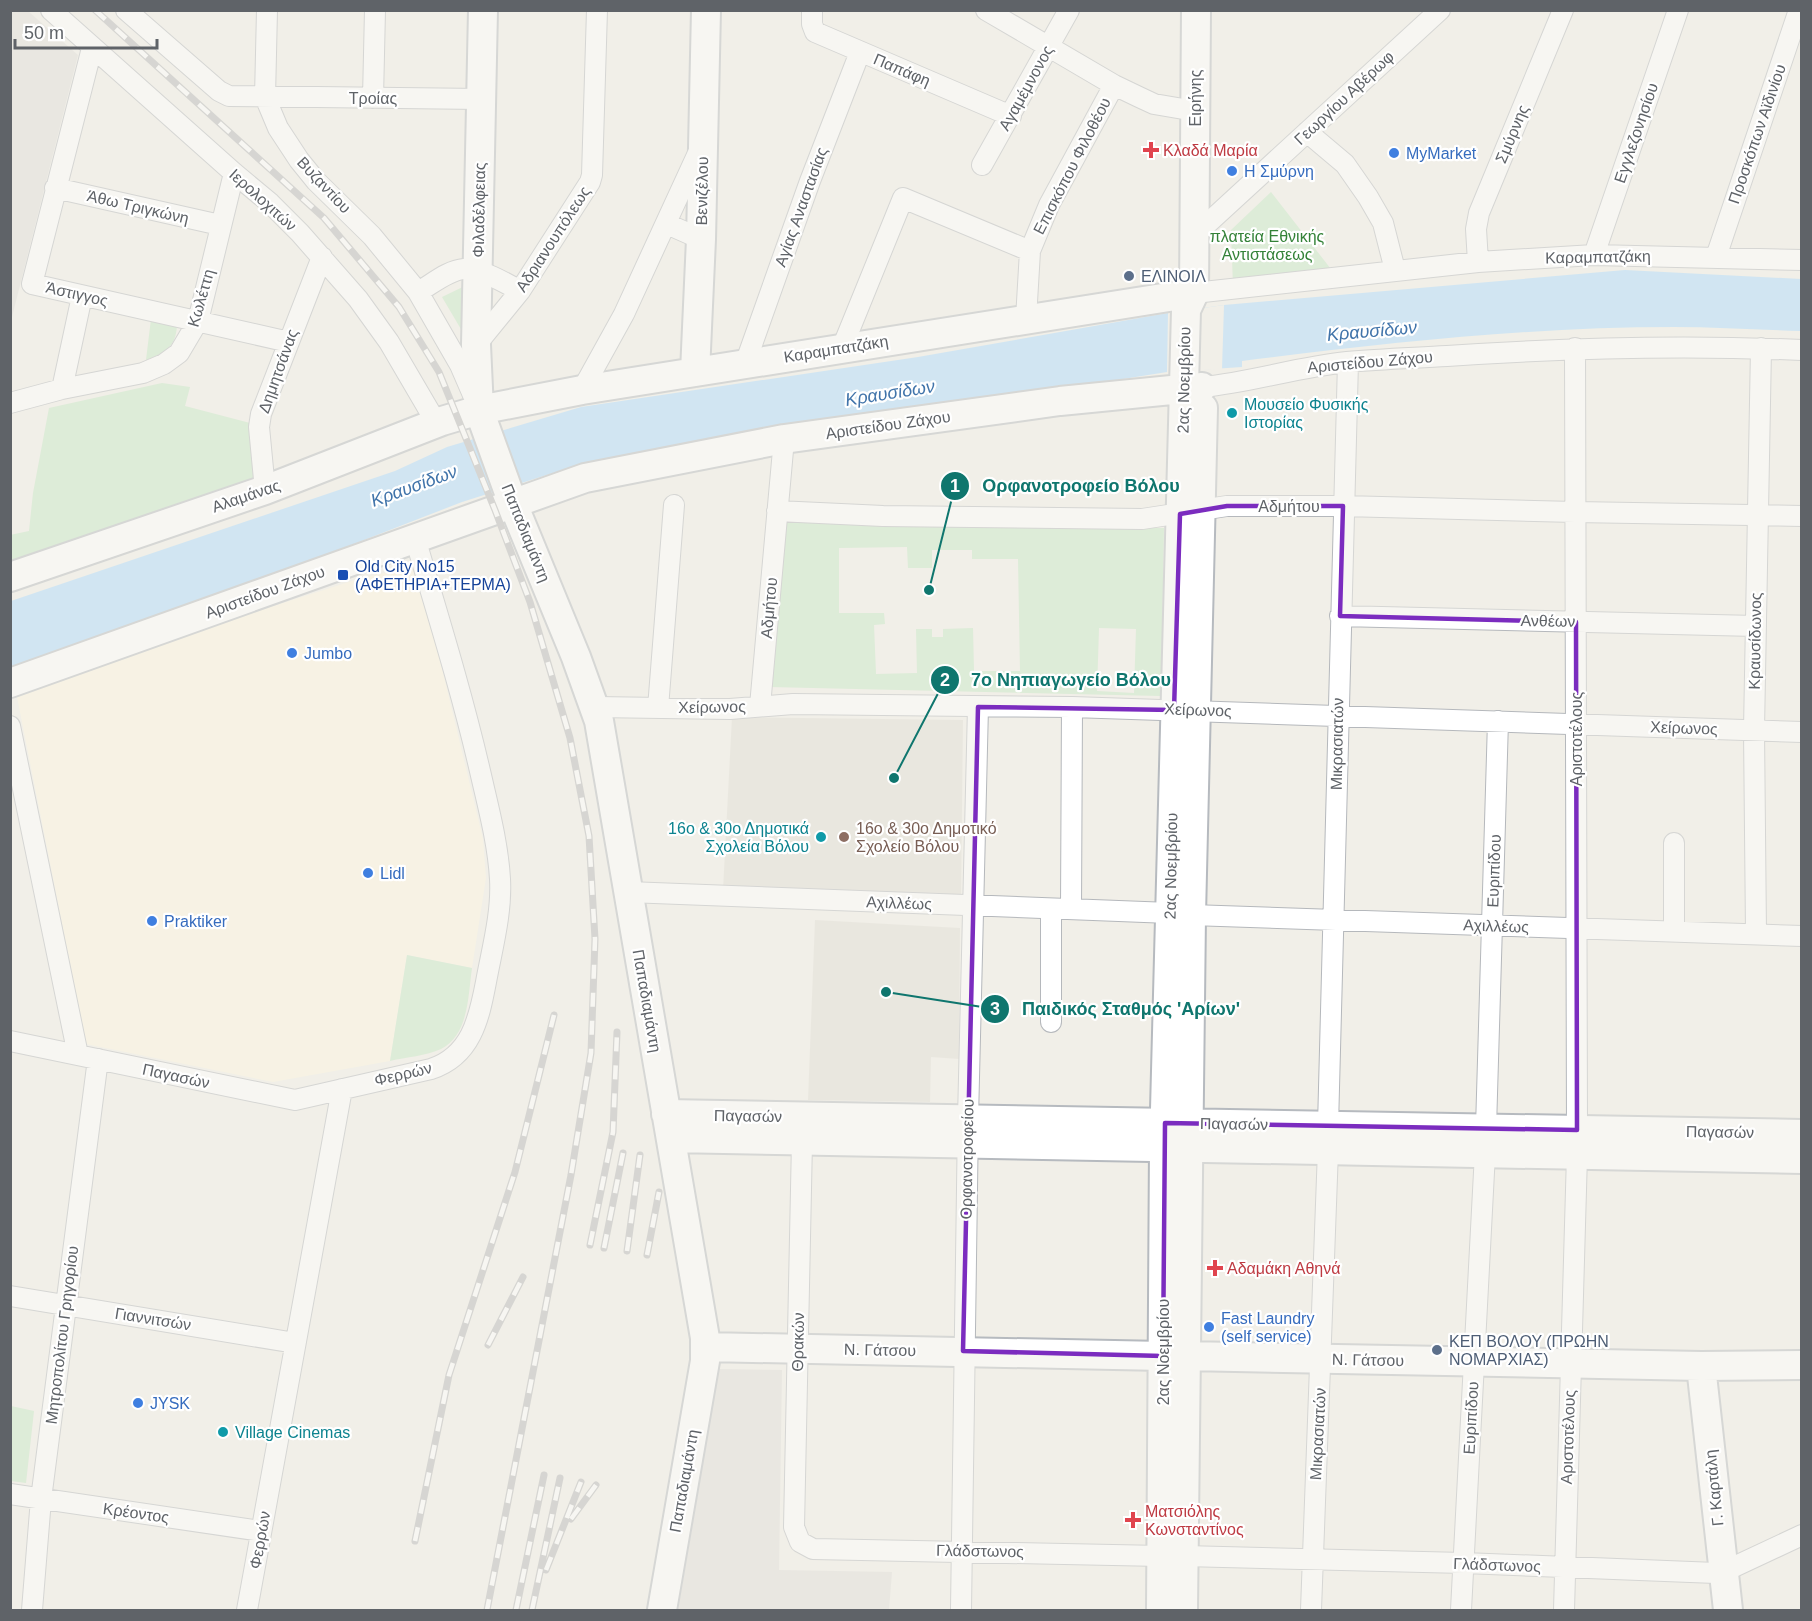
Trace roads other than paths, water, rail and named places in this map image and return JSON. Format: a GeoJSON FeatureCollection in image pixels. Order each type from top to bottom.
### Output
{"type":"FeatureCollection","features":[{"type":"Feature","properties":{"kind":"street","name":"Ιερολοχιτών"},"geometry":{"type":"LineString","coordinates":[[51,10],[270,203],[322,257],[358,299],[389,342],[436,424]]}},
{"type":"Feature","properties":{"kind":"street"},"geometry":{"type":"LineString","coordinates":[[132,13],[219,91],[237,97],[265,98],[267,10]]}},
{"type":"Feature","properties":{"kind":"street"},"geometry":{"type":"LineString","coordinates":[[373,98],[375,10]]}},
{"type":"Feature","properties":{"kind":"street","name":"Φιλαδέλφειας"},"geometry":{"type":"LineString","coordinates":[[482,417],[476,345],[483,10]]}},
{"type":"Feature","properties":{"kind":"street","name":"Αδριανουπόλεως"},"geometry":{"type":"LineString","coordinates":[[476,345],[520,291],[585,192],[592,175],[597,10]]}},
{"type":"Feature","properties":{"kind":"street","name":"Βενιζέλου"},"geometry":{"type":"LineString","coordinates":[[696,372],[706,10]]}},
{"type":"Feature","properties":{"kind":"street","name":"Παπάφη"},"geometry":{"type":"LineString","coordinates":[[812,10],[812,24],[815,32],[1011,116]]}},
{"type":"Feature","properties":{"kind":"street"},"geometry":{"type":"LineString","coordinates":[[986,10],[1114,85],[1154,104],[1195,111]]}},
{"type":"Feature","properties":{"kind":"street","name":"Αγαμέμνονος"},"geometry":{"type":"LineString","coordinates":[[982,165],[1069,10]]}},
{"type":"Feature","properties":{"kind":"street","name":"Ειρήνης"},"geometry":{"type":"LineString","coordinates":[[1195,304],[1196,10]]}},
{"type":"Feature","properties":{"kind":"street","name":"Γεωργίου Αβέρωφ"},"geometry":{"type":"LineString","coordinates":[[1195,235],[1440,10]]}},
{"type":"Feature","properties":{"kind":"street","name":"Σμύρνης"},"geometry":{"type":"LineString","coordinates":[[1478,261],[1476,229],[1479,213],[1563,10]]}},
{"type":"Feature","properties":{"kind":"street","name":"Εγγλεζονησίου"},"geometry":{"type":"LineString","coordinates":[[1594,255],[1678,10]]}},
{"type":"Feature","properties":{"kind":"street","name":"Προσκόπων Αϊδινίου"},"geometry":{"type":"LineString","coordinates":[[1716,257],[1799,10]]}},
{"type":"Feature","properties":{"kind":"street","name":"Άστιγγος"},"geometry":{"type":"LineString","coordinates":[[92,48],[32,284],[289,342]]}},
{"type":"Feature","properties":{"kind":"street","name":"Αγίας Αναστασίας"},"geometry":{"type":"LineString","coordinates":[[745,364],[810,181],[860,52]]}},
{"type":"Feature","properties":{"kind":"street","name":"Επισκόπου Φιλοθέου"},"geometry":{"type":"LineString","coordinates":[[1026,319],[1030,251],[1049,205],[1114,85]]}},
{"type":"Feature","properties":{"kind":"street","name":"Τροίας"},"geometry":{"type":"LineString","coordinates":[[265,98],[481,99]]}},
{"type":"Feature","properties":{"kind":"street","name":"Βυζαντίου"},"geometry":{"type":"LineString","coordinates":[[265,98],[278,128],[299,160],[316,181],[384,250],[418,292],[460,365],[482,417]]}},
{"type":"Feature","properties":{"kind":"street"},"geometry":{"type":"LineString","coordinates":[[1307,132],[1345,164],[1368,197],[1383,223],[1395,270]]}},
{"type":"Feature","properties":{"kind":"street"},"geometry":{"type":"LineString","coordinates":[[582,390],[624,314],[704,141]]}},
{"type":"Feature","properties":{"kind":"street","name":"Κωλέττη"},"geometry":{"type":"LineString","coordinates":[[10,403],[62,389],[143,373],[164,364],[182,349],[198,321],[234,173]]}},
{"type":"Feature","properties":{"kind":"street","name":"Άθω Τριγκώνη"},"geometry":{"type":"LineString","coordinates":[[55,188],[220,225]]}},
{"type":"Feature","properties":{"kind":"street"},"geometry":{"type":"LineString","coordinates":[[842,348],[903,198],[1030,251]]}},
{"type":"Feature","properties":{"kind":"street"},"geometry":{"type":"LineString","coordinates":[[667,224],[701,239]]}},
{"type":"Feature","properties":{"kind":"street","name":"Καραμπατζάκη"},"geometry":{"type":"LineString","coordinates":[[482,417],[582,390],[842,348],[1026,319],[1195,304],[1395,270],[1478,261],[1594,255],[1802,260]]}},
{"type":"Feature","properties":{"kind":"street","name":"Δημητσάνας"},"geometry":{"type":"LineString","coordinates":[[265,490],[259,427],[261,414],[322,257]]}},
{"type":"Feature","properties":{"kind":"street"},"geometry":{"type":"LineString","coordinates":[[418,292],[466,269],[499,279],[520,291]]}},
{"type":"Feature","properties":{"kind":"street"},"geometry":{"type":"LineString","coordinates":[[62,389],[81,296]]}},
{"type":"Feature","properties":{"kind":"street","name":"2ας Νοεμβρίου"},"geometry":{"type":"LineString","coordinates":[[1183,1611],[1173,1556],[1176,1135],[1195,304]]}},
{"type":"Feature","properties":{"kind":"street","name":"Αριστείδου Ζάχου"},"geometry":{"type":"LineString","coordinates":[[10,683],[415,538],[511,496],[585,478],[784,439],[1194,379],[1239,383],[1300,368],[1348,362],[1575,348],[1802,350]]}},
{"type":"Feature","properties":{"kind":"street","name":"Αριστοτέλους"},"geometry":{"type":"LineString","coordinates":[[1564,1611],[1577,1143],[1575,348]]}},
{"type":"Feature","properties":{"kind":"street","name":"Κραυσίδωνος"},"geometry":{"type":"LineString","coordinates":[[1756,933],[1754,730],[1761,348]]}},
{"type":"Feature","properties":{"kind":"street","name":"Μικρασιατών"},"geometry":{"type":"LineString","coordinates":[[1311,1611],[1328,1138],[1348,362]]}},
{"type":"Feature","properties":{"kind":"street","name":"Αλαμάνας"},"geometry":{"type":"LineString","coordinates":[[10,577],[265,490],[436,424],[482,417]]}},
{"type":"Feature","properties":{"kind":"street","name":"Παπαδιαμάντη"},"geometry":{"type":"LineString","coordinates":[[482,417],[595,707],[706,1347],[662,1611]]}},
{"type":"Feature","properties":{"kind":"street","name":"Αδμήτου"},"geometry":{"type":"LineString","coordinates":[[760,706],[784,439]]}},
{"type":"Feature","properties":{"kind":"street"},"geometry":{"type":"LineString","coordinates":[[658,708],[674,505]]}},
{"type":"Feature","properties":{"kind":"street","name":"Αδμήτου"},"geometry":{"type":"LineString","coordinates":[[777,511],[883,516],[1130,519],[1227,506],[1343,506],[1802,516]]}},
{"type":"Feature","properties":{"kind":"street","name":"Φερρών"},"geometry":{"type":"LineString","coordinates":[[247,1611],[342,1089],[437,1067],[462,1049],[476,1026],[498,916],[500,878],[486,798],[454,667],[415,538]]}},
{"type":"Feature","properties":{"kind":"street","name":"Ανθέων"},"geometry":{"type":"LineString","coordinates":[[1340,616],[1756,626]]}},
{"type":"Feature","properties":{"kind":"street","name":"Χείρωνος"},"geometry":{"type":"LineString","coordinates":[[595,707],[730,709],[793,704],[1072,707],[1802,732]]}},
{"type":"Feature","properties":{"kind":"street","name":"Ορφανοτροφείου"},"geometry":{"type":"LineString","coordinates":[[961,1611],[967,1132],[978,707]]}},
{"type":"Feature","properties":{"kind":"street"},"geometry":{"type":"LineString","coordinates":[[1071,909],[1072,707]]}},
{"type":"Feature","properties":{"kind":"street","name":"Ευριπίδου"},"geometry":{"type":"LineString","coordinates":[[1461,1611],[1486,1141],[1498,721]]}},
{"type":"Feature","properties":{"kind":"street"},"geometry":{"type":"LineString","coordinates":[[10,726],[78,1055]]}},
{"type":"Feature","properties":{"kind":"street"},"geometry":{"type":"LineString","coordinates":[[1674,843],[1674,931]]}},
{"type":"Feature","properties":{"kind":"street","name":"Αχιλλέως"},"geometry":{"type":"LineString","coordinates":[[628,892],[1802,936]]}},
{"type":"Feature","properties":{"kind":"street"},"geometry":{"type":"LineString","coordinates":[[1051,909],[1051,1022]]}},
{"type":"Feature","properties":{"kind":"street","name":"Παγασών"},"geometry":{"type":"LineString","coordinates":[[10,1041],[295,1100],[342,1089]]}},
{"type":"Feature","properties":{"kind":"street","name":"Μητροπολίτου Γρηγορίου"},"geometry":{"type":"LineString","coordinates":[[32,1611],[41,1498],[98,1059]]}},
{"type":"Feature","properties":{"kind":"street","name":"Παγασών"},"geometry":{"type":"LineString","coordinates":[[669,1126],[802,1141],[967,1132]]}},
{"type":"Feature","properties":{"kind":"street","name":"Παγασών"},"geometry":{"type":"LineString","coordinates":[[669,1126],[1577,1143],[1802,1159]]}},
{"type":"Feature","properties":{"kind":"street","name":"Παγασών"},"geometry":{"type":"LineString","coordinates":[[1577,1143],[1802,1134]]}},
{"type":"Feature","properties":{"kind":"street","name":"Θρακών"},"geometry":{"type":"LineString","coordinates":[[800,1542],[794,1527],[802,1141]]}},
{"type":"Feature","properties":{"kind":"street","name":"Γιαννιτσών"},"geometry":{"type":"LineString","coordinates":[[10,1296],[296,1343]]}},
{"type":"Feature","properties":{"kind":"street","name":"Ν. Γάτσου"},"geometry":{"type":"LineString","coordinates":[[706,1347],[1701,1366],[1802,1365]]}},
{"type":"Feature","properties":{"kind":"street","name":"Γ. Καρτάλη"},"geometry":{"type":"LineString","coordinates":[[1701,1366],[1728,1611]]}},
{"type":"Feature","properties":{"kind":"street","name":"Κρέοντος"},"geometry":{"type":"LineString","coordinates":[[10,1494],[261,1531]]}},
{"type":"Feature","properties":{"kind":"street","name":"Γλάδστωνος"},"geometry":{"type":"LineString","coordinates":[[800,1542],[813,1549],[1312,1559],[1724,1572],[1802,1535]]}},
{"type":"Feature","properties":{"kind":"street","name":"2ας Νοεμβρίου"},"geometry":{"type":"LineString","coordinates":[[1161,1611],[1173,1556]]}},
{"type":"Feature","properties":{"kind":"water","name":"Κραυσίδων"},"geometry":{"type":"Polygon","coordinates":[[[1625,270],[1801,279],[1801,331],[1690,327],[1565,330],[1457,337],[1349,348],[1242,361],[1242,367],[1167,372],[575,466],[462,502],[346,547],[11,668],[11,601],[395,471],[447,447],[581,407],[918,357],[1224,305],[1625,270]]]}},
{"type":"Feature","properties":{"kind":"railway"},"geometry":{"type":"LineString","coordinates":[[95,10],[324,218],[399,307],[439,372],[495,510],[530,602],[570,738],[589,836],[595,939],[591,1053],[571,1175],[487,1610]]}},
{"type":"Feature","properties":{"kind":"railway"},"geometry":{"type":"LineString","coordinates":[[415,1541],[449,1375],[515,1172],[554,1015]]}},
{"type":"Feature","properties":{"kind":"railway"},"geometry":{"type":"LineString","coordinates":[[590,1245],[613,1132],[617,1032]]}},
{"type":"Feature","properties":{"kind":"railway"},"geometry":{"type":"LineString","coordinates":[[604,1248],[623,1153]]}},
{"type":"Feature","properties":{"kind":"railway"},"geometry":{"type":"LineString","coordinates":[[627,1251],[640,1155]]}},
{"type":"Feature","properties":{"kind":"railway"},"geometry":{"type":"LineString","coordinates":[[647,1255],[659,1192]]}},
{"type":"Feature","properties":{"kind":"railway"},"geometry":{"type":"LineString","coordinates":[[488,1345],[523,1277]]}},
{"type":"Feature","properties":{"kind":"railway"},"geometry":{"type":"LineString","coordinates":[[516,1610],[544,1475]]}},
{"type":"Feature","properties":{"kind":"railway"},"geometry":{"type":"LineString","coordinates":[[532,1610],[560,1478]]}},
{"type":"Feature","properties":{"kind":"railway"},"geometry":{"type":"LineString","coordinates":[[546,1570],[581,1482]]}},
{"type":"Feature","properties":{"kind":"railway"},"geometry":{"type":"LineString","coordinates":[[571,1519],[596,1485]]}},
{"type":"Feature","properties":{"kind":"place","name":"Κλαδά Μαρία"},"geometry":{"type":"Point","coordinates":[1151,150]}},
{"type":"Feature","properties":{"kind":"place","name":"MyMarket"},"geometry":{"type":"Point","coordinates":[1394,153]}},
{"type":"Feature","properties":{"kind":"place","name":"Η Σμύρνη"},"geometry":{"type":"Point","coordinates":[1232,171]}},
{"type":"Feature","properties":{"kind":"place","name":"ΕΛΙΝΟΙΛ"},"geometry":{"type":"Point","coordinates":[1129,276]}},
{"type":"Feature","properties":{"kind":"place","name":"Μουσείο Φυσικής Ιστορίας"},"geometry":{"type":"Point","coordinates":[1232,413]}},
{"type":"Feature","properties":{"kind":"place","name":"Old City Νο15 (ΑΦΕΤΗΡΙΑ+ΤΕΡΜΑ)"},"geometry":{"type":"Point","coordinates":[343,575]}},
{"type":"Feature","properties":{"kind":"place","name":"Ορφανοτροφείο Βόλου"},"geometry":{"type":"Point","coordinates":[929,590]}},
{"type":"Feature","properties":{"kind":"place","name":"Jumbo"},"geometry":{"type":"Point","coordinates":[292,653]}},
{"type":"Feature","properties":{"kind":"place","name":"7ο Νηπιαγωγείο Βόλου"},"geometry":{"type":"Point","coordinates":[894,778]}},
{"type":"Feature","properties":{"kind":"place","name":"16ο & 30ο Δημοτικά Σχολεία Βόλου"},"geometry":{"type":"Point","coordinates":[821,837]}},
{"type":"Feature","properties":{"kind":"place","name":"16ο & 30ο Δημοτικό Σχολείο Βόλου"},"geometry":{"type":"Point","coordinates":[844,837]}},
{"type":"Feature","properties":{"kind":"place","name":"Lidl"},"geometry":{"type":"Point","coordinates":[368,873]}},
{"type":"Feature","properties":{"kind":"place","name":"Praktiker"},"geometry":{"type":"Point","coordinates":[152,921]}},
{"type":"Feature","properties":{"kind":"place","name":"Παιδικός Σταθμός 'Αρίων'"},"geometry":{"type":"Point","coordinates":[886,992]}},
{"type":"Feature","properties":{"kind":"place","name":"Αδαμάκη Αθηνά"},"geometry":{"type":"Point","coordinates":[1215,1268]}},
{"type":"Feature","properties":{"kind":"place","name":"Fast Laundry (self service)"},"geometry":{"type":"Point","coordinates":[1209,1327]}},
{"type":"Feature","properties":{"kind":"place","name":"ΚΕΠ ΒΟΛΟΥ (ΠΡΩΗΝ ΝΟΜΑΡΧΙΑΣ)"},"geometry":{"type":"Point","coordinates":[1437,1350]}},
{"type":"Feature","properties":{"kind":"place","name":"JYSK"},"geometry":{"type":"Point","coordinates":[138,1403]}},
{"type":"Feature","properties":{"kind":"place","name":"Village Cinemas"},"geometry":{"type":"Point","coordinates":[223,1432]}},
{"type":"Feature","properties":{"kind":"place","name":"Ματσιόλης Κωνσταντίνος"},"geometry":{"type":"Point","coordinates":[1133,1520]}},
{"type":"Feature","properties":{"kind":"park label","name":"πλατεία Εθνικής Αντιστάσεως"},"geometry":{"type":"Point","coordinates":[1267,245]}}]}
